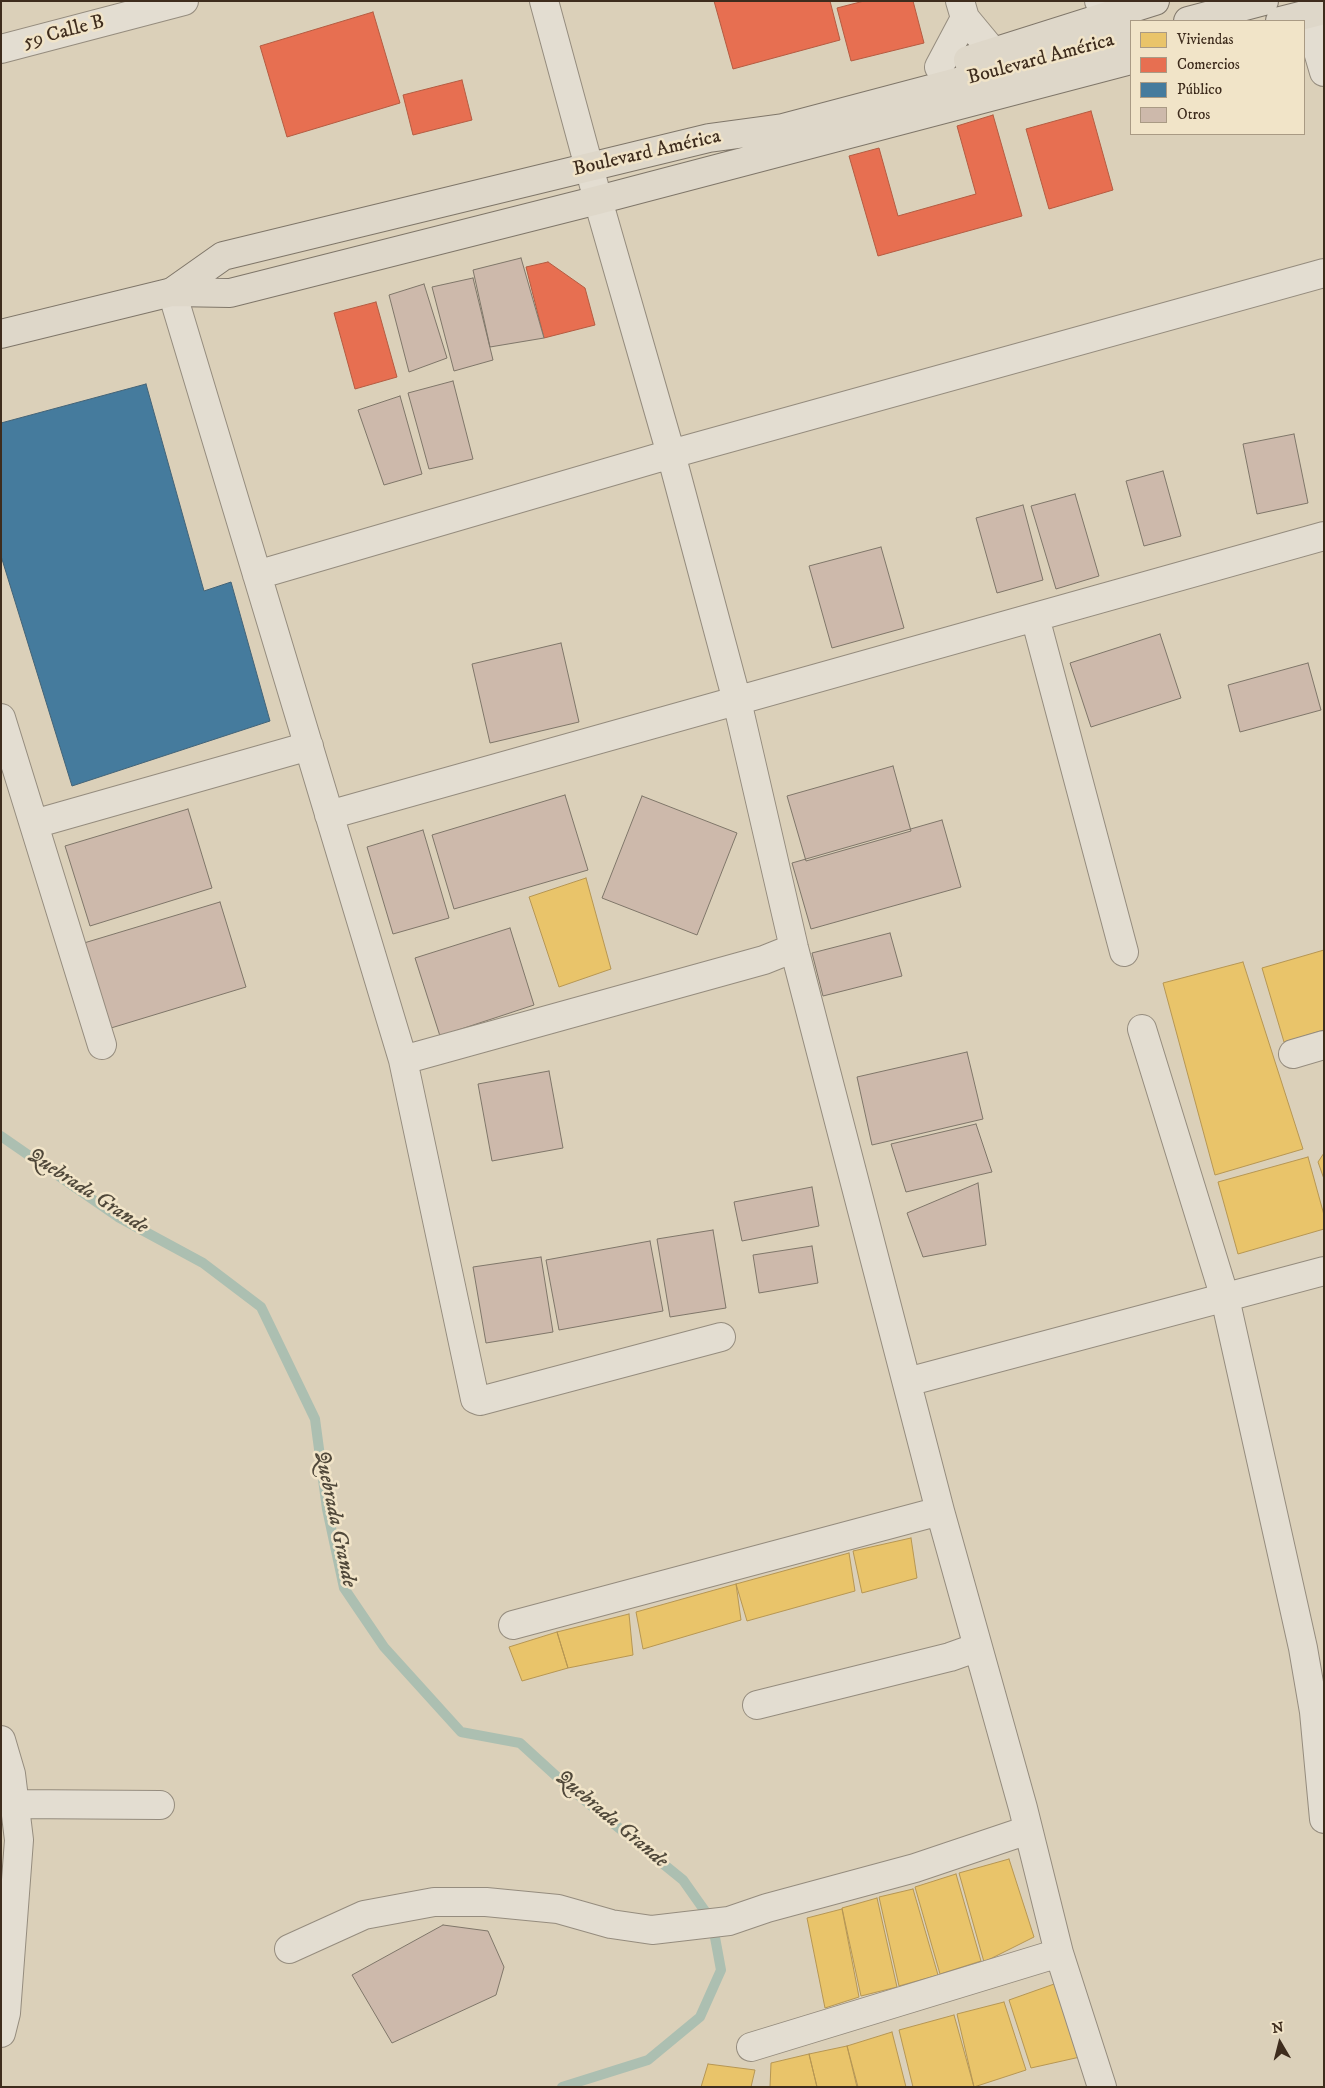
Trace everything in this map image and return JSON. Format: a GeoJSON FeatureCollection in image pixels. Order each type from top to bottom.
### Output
{"type":"FeatureCollection","features":[{"type":"Feature","properties":{"kind":"main road"},"geometry":{"type":"LineString","coordinates":[[709,138],[820,101],[1000,51],[1155,1]]}},
{"type":"Feature","properties":{"kind":"main road"},"geometry":{"type":"LineString","coordinates":[[1192,20],[1264,1]]}},
{"type":"Feature","properties":{"kind":"main road"},"geometry":{"type":"LineString","coordinates":[[1284,20],[1315,12]]}},
{"type":"Feature","properties":{"kind":"main road","name":"Boulevard América"},"geometry":{"type":"LineString","coordinates":[[172,292],[223,256],[709,138],[783,128],[1130,36]]}},
{"type":"Feature","properties":{"kind":"main road","name":"Boulevard América"},"geometry":{"type":"LineString","coordinates":[[1,334],[172,292],[230,293],[598,200],[1130,60]]}},
{"type":"Feature","properties":{"kind":"street","name":"59 Calle B"},"geometry":{"type":"LineString","coordinates":[[1,49],[184,1]]}},
{"type":"Feature","properties":{"kind":"street"},"geometry":{"type":"LineString","coordinates":[[544,1],[591,168],[598,200],[671,454],[737,701],[794,948],[940,1511],[1028,1830],[1058,1953],[1102,2087]]}},
{"type":"Feature","properties":{"kind":"street"},"geometry":{"type":"LineString","coordinates":[[1099,1],[1126,9]]}},
{"type":"Feature","properties":{"kind":"street"},"geometry":{"type":"LineString","coordinates":[[939,67],[963,10],[1000,51]]}},
{"type":"Feature","properties":{"kind":"street"},"geometry":{"type":"LineString","coordinates":[[1315,12],[1324,72]]}},
{"type":"Feature","properties":{"kind":"street"},"geometry":{"type":"LineString","coordinates":[[257,575],[671,454],[1324,273]]}},
{"type":"Feature","properties":{"kind":"street"},"geometry":{"type":"LineString","coordinates":[[172,292],[403,1060],[475,1399],[480,1401],[721,1337]]}},
{"type":"Feature","properties":{"kind":"street"},"geometry":{"type":"LineString","coordinates":[[329,815],[1324,536]]}},
{"type":"Feature","properties":{"kind":"street"},"geometry":{"type":"LineString","coordinates":[[1035,617],[1124,952]]}},
{"type":"Feature","properties":{"kind":"street"},"geometry":{"type":"LineString","coordinates":[[1,718],[102,1045]]}},
{"type":"Feature","properties":{"kind":"street"},"geometry":{"type":"LineString","coordinates":[[34,824],[309,746]]}},
{"type":"Feature","properties":{"kind":"street"},"geometry":{"type":"LineString","coordinates":[[403,1060],[755,962],[794,948]]}},
{"type":"Feature","properties":{"kind":"street"},"geometry":{"type":"LineString","coordinates":[[1142,1029],[1224,1298],[1303,1648],[1314,1712],[1324,1819]]}},
{"type":"Feature","properties":{"kind":"street"},"geometry":{"type":"LineString","coordinates":[[1293,1054],[1324,1045]]}},
{"type":"Feature","properties":{"kind":"street"},"geometry":{"type":"LineString","coordinates":[[907,1382],[1324,1271]]}},
{"type":"Feature","properties":{"kind":"street"},"geometry":{"type":"LineString","coordinates":[[513,1625],[940,1511]]}},
{"type":"Feature","properties":{"kind":"street"},"geometry":{"type":"LineString","coordinates":[[757,1705],[950,1657],[978,1647]]}},
{"type":"Feature","properties":{"kind":"street"},"geometry":{"type":"LineString","coordinates":[[1,1740],[11,1774],[19,1840],[6,2013],[1,2033]]}},
{"type":"Feature","properties":{"kind":"street"},"geometry":{"type":"LineString","coordinates":[[14,1804],[160,1805]]}},
{"type":"Feature","properties":{"kind":"street"},"geometry":{"type":"LineString","coordinates":[[289,1949],[364,1914],[434,1902],[486,1902],[558,1909],[611,1924],[652,1930],[729,1921],[767,1908],[915,1868],[1028,1830]]}},
{"type":"Feature","properties":{"kind":"street"},"geometry":{"type":"LineString","coordinates":[[751,2047],[1058,1953]]}},
{"type":"Feature","properties":{"kind":"building: Viviendas"},"geometry":{"type":"Polygon","coordinates":[[[586,878],[611,969],[559,987],[529,897],[586,878]]]}},
{"type":"Feature","properties":{"kind":"building: Viviendas"},"geometry":{"type":"Polygon","coordinates":[[[1324,950],[1324,1030],[1284,1042],[1262,968],[1324,950]]]}},
{"type":"Feature","properties":{"kind":"building: Viviendas"},"geometry":{"type":"Polygon","coordinates":[[[1243,962],[1303,1149],[1215,1175],[1163,983],[1243,962]]]}},
{"type":"Feature","properties":{"kind":"building: Viviendas"},"geometry":{"type":"Polygon","coordinates":[[[1324,1153],[1324,1179],[1318,1162],[1324,1153]]]}},
{"type":"Feature","properties":{"kind":"building: Viviendas"},"geometry":{"type":"Polygon","coordinates":[[[1308,1157],[1324,1215],[1324,1229],[1238,1254],[1218,1182],[1308,1157]]]}},
{"type":"Feature","properties":{"kind":"building: Viviendas"},"geometry":{"type":"Polygon","coordinates":[[[911,1538],[917,1578],[862,1593],[853,1551],[911,1538]]]}},
{"type":"Feature","properties":{"kind":"building: Viviendas"},"geometry":{"type":"Polygon","coordinates":[[[849,1553],[855,1591],[747,1621],[736,1584],[849,1553]]]}},
{"type":"Feature","properties":{"kind":"building: Viviendas"},"geometry":{"type":"Polygon","coordinates":[[[736,1584],[741,1620],[643,1649],[636,1612],[736,1584]]]}},
{"type":"Feature","properties":{"kind":"building: Viviendas"},"geometry":{"type":"Polygon","coordinates":[[[629,1614],[633,1655],[568,1668],[557,1632],[629,1614]]]}},
{"type":"Feature","properties":{"kind":"building: Viviendas"},"geometry":{"type":"Polygon","coordinates":[[[557,1632],[568,1668],[522,1681],[509,1647],[557,1632]]]}},
{"type":"Feature","properties":{"kind":"building: Viviendas"},"geometry":{"type":"Polygon","coordinates":[[[1009,1859],[1034,1937],[984,1962],[959,1873],[1009,1859]]]}},
{"type":"Feature","properties":{"kind":"building: Viviendas"},"geometry":{"type":"Polygon","coordinates":[[[956,1874],[981,1961],[940,1974],[915,1887],[956,1874]]]}},
{"type":"Feature","properties":{"kind":"building: Viviendas"},"geometry":{"type":"Polygon","coordinates":[[[913,1889],[938,1975],[899,1986],[879,1897],[913,1889]]]}},
{"type":"Feature","properties":{"kind":"building: Viviendas"},"geometry":{"type":"Polygon","coordinates":[[[877,1898],[897,1987],[861,1996],[842,1908],[877,1898]]]}},
{"type":"Feature","properties":{"kind":"building: Viviendas"},"geometry":{"type":"Polygon","coordinates":[[[842,1909],[859,1997],[825,2008],[807,1918],[842,1909]]]}},
{"type":"Feature","properties":{"kind":"building: Viviendas"},"geometry":{"type":"Polygon","coordinates":[[[1057,1983],[1080,2057],[1031,2068],[1009,2000],[1057,1983]]]}},
{"type":"Feature","properties":{"kind":"building: Viviendas"},"geometry":{"type":"Polygon","coordinates":[[[1004,2002],[1026,2070],[974,2087],[957,2014],[1004,2002]]]}},
{"type":"Feature","properties":{"kind":"building: Viviendas"},"geometry":{"type":"Polygon","coordinates":[[[954,2015],[974,2087],[913,2087],[899,2030],[954,2015]]]}},
{"type":"Feature","properties":{"kind":"building: Viviendas"},"geometry":{"type":"Polygon","coordinates":[[[892,2032],[906,2087],[858,2087],[847,2046],[892,2032]]]}},
{"type":"Feature","properties":{"kind":"building: Viviendas"},"geometry":{"type":"Polygon","coordinates":[[[847,2046],[857,2087],[817,2087],[809,2054],[847,2046]]]}},
{"type":"Feature","properties":{"kind":"building: Viviendas"},"geometry":{"type":"Polygon","coordinates":[[[809,2054],[817,2087],[770,2087],[771,2063],[809,2054]]]}},
{"type":"Feature","properties":{"kind":"building: Viviendas"},"geometry":{"type":"Polygon","coordinates":[[[708,2064],[755,2070],[751,2087],[701,2087],[708,2064]]]}},
{"type":"Feature","properties":{"kind":"building: Comercios"},"geometry":{"type":"Polygon","coordinates":[[[714,1],[830,1],[840,40],[733,69],[714,1]]]}},
{"type":"Feature","properties":{"kind":"building: Comercios"},"geometry":{"type":"Polygon","coordinates":[[[864,1],[913,1],[924,43],[851,61],[837,8],[864,1]]]}},
{"type":"Feature","properties":{"kind":"building: Comercios"},"geometry":{"type":"Polygon","coordinates":[[[373,12],[400,103],[287,137],[260,46],[373,12]]]}},
{"type":"Feature","properties":{"kind":"building: Comercios"},"geometry":{"type":"Polygon","coordinates":[[[462,80],[472,120],[413,135],[403,95],[462,80]]]}},
{"type":"Feature","properties":{"kind":"building: Comercios"},"geometry":{"type":"Polygon","coordinates":[[[1091,111],[1113,190],[1049,209],[1026,129],[1091,111]]]}},
{"type":"Feature","properties":{"kind":"building: Comercios"},"geometry":{"type":"Polygon","coordinates":[[[993,115],[1022,216],[878,256],[849,156],[879,148],[898,216],[976,194],[957,126],[993,115]]]}},
{"type":"Feature","properties":{"kind":"building: Comercios"},"geometry":{"type":"Polygon","coordinates":[[[548,262],[585,288],[595,325],[544,338],[526,267],[548,262]]]}},
{"type":"Feature","properties":{"kind":"building: Comercios"},"geometry":{"type":"Polygon","coordinates":[[[376,302],[397,377],[355,389],[334,313],[376,302]]]}},
{"type":"Feature","properties":{"kind":"building: Público"},"geometry":{"type":"Polygon","coordinates":[[[146,384],[204,591],[231,582],[270,721],[72,786],[1,556],[1,423],[146,384]]]}},
{"type":"Feature","properties":{"kind":"building: Otros"},"geometry":{"type":"Polygon","coordinates":[[[521,258],[544,338],[490,347],[473,270],[521,258]]]}},
{"type":"Feature","properties":{"kind":"building: Otros"},"geometry":{"type":"Polygon","coordinates":[[[473,278],[493,360],[454,371],[432,287],[473,278]]]}},
{"type":"Feature","properties":{"kind":"building: Otros"},"geometry":{"type":"Polygon","coordinates":[[[424,284],[447,358],[409,372],[389,295],[424,284]]]}},
{"type":"Feature","properties":{"kind":"building: Otros"},"geometry":{"type":"Polygon","coordinates":[[[453,381],[473,459],[429,469],[408,393],[453,381]]]}},
{"type":"Feature","properties":{"kind":"building: Otros"},"geometry":{"type":"Polygon","coordinates":[[[400,396],[422,474],[384,485],[358,410],[400,396]]]}},
{"type":"Feature","properties":{"kind":"building: Otros"},"geometry":{"type":"Polygon","coordinates":[[[1294,434],[1308,503],[1257,514],[1243,444],[1294,434]]]}},
{"type":"Feature","properties":{"kind":"building: Otros"},"geometry":{"type":"Polygon","coordinates":[[[1163,471],[1181,536],[1144,546],[1126,481],[1163,471]]]}},
{"type":"Feature","properties":{"kind":"building: Otros"},"geometry":{"type":"Polygon","coordinates":[[[1075,494],[1099,576],[1056,589],[1031,506],[1075,494]]]}},
{"type":"Feature","properties":{"kind":"building: Otros"},"geometry":{"type":"Polygon","coordinates":[[[1023,505],[1043,580],[997,593],[976,518],[1023,505]]]}},
{"type":"Feature","properties":{"kind":"building: Otros"},"geometry":{"type":"Polygon","coordinates":[[[881,547],[904,628],[832,648],[809,566],[881,547]]]}},
{"type":"Feature","properties":{"kind":"building: Otros"},"geometry":{"type":"Polygon","coordinates":[[[1160,634],[1181,698],[1091,727],[1070,663],[1160,634]]]}},
{"type":"Feature","properties":{"kind":"building: Otros"},"geometry":{"type":"Polygon","coordinates":[[[561,643],[579,722],[490,743],[472,664],[561,643]]]}},
{"type":"Feature","properties":{"kind":"building: Otros"},"geometry":{"type":"Polygon","coordinates":[[[1308,663],[1321,710],[1240,732],[1228,685],[1308,663]]]}},
{"type":"Feature","properties":{"kind":"building: Otros"},"geometry":{"type":"Polygon","coordinates":[[[893,766],[911,831],[806,861],[787,796],[893,766]]]}},
{"type":"Feature","properties":{"kind":"building: Otros"},"geometry":{"type":"Polygon","coordinates":[[[565,795],[588,870],[454,909],[432,835],[565,795]]]}},
{"type":"Feature","properties":{"kind":"building: Otros"},"geometry":{"type":"Polygon","coordinates":[[[642,796],[737,833],[697,935],[602,898],[642,796]]]}},
{"type":"Feature","properties":{"kind":"building: Otros"},"geometry":{"type":"Polygon","coordinates":[[[188,809],[212,888],[90,926],[65,846],[188,809]]]}},
{"type":"Feature","properties":{"kind":"building: Otros"},"geometry":{"type":"Polygon","coordinates":[[[942,820],[961,887],[811,929],[792,863],[942,820]]]}},
{"type":"Feature","properties":{"kind":"building: Otros"},"geometry":{"type":"Polygon","coordinates":[[[423,830],[449,918],[393,934],[367,847],[423,830]]]}},
{"type":"Feature","properties":{"kind":"building: Otros"},"geometry":{"type":"Polygon","coordinates":[[[220,902],[246,987],[111,1028],[84,943],[220,902]]]}},
{"type":"Feature","properties":{"kind":"building: Otros"},"geometry":{"type":"Polygon","coordinates":[[[510,928],[534,1005],[440,1036],[415,958],[510,928]]]}},
{"type":"Feature","properties":{"kind":"building: Otros"},"geometry":{"type":"Polygon","coordinates":[[[890,933],[902,976],[823,996],[812,953],[890,933]]]}},
{"type":"Feature","properties":{"kind":"building: Otros"},"geometry":{"type":"Polygon","coordinates":[[[967,1052],[983,1119],[872,1145],[857,1077],[967,1052]]]}},
{"type":"Feature","properties":{"kind":"building: Otros"},"geometry":{"type":"Polygon","coordinates":[[[549,1071],[563,1148],[492,1161],[478,1084],[549,1071]]]}},
{"type":"Feature","properties":{"kind":"building: Otros"},"geometry":{"type":"Polygon","coordinates":[[[976,1124],[992,1172],[906,1192],[891,1144],[976,1124]]]}},
{"type":"Feature","properties":{"kind":"building: Otros"},"geometry":{"type":"Polygon","coordinates":[[[978,1183],[986,1245],[923,1257],[907,1213],[978,1183]]]}},
{"type":"Feature","properties":{"kind":"building: Otros"},"geometry":{"type":"Polygon","coordinates":[[[812,1187],[819,1226],[742,1241],[734,1202],[812,1187]]]}},
{"type":"Feature","properties":{"kind":"building: Otros"},"geometry":{"type":"Polygon","coordinates":[[[713,1230],[726,1308],[670,1317],[657,1239],[713,1230]]]}},
{"type":"Feature","properties":{"kind":"building: Otros"},"geometry":{"type":"Polygon","coordinates":[[[650,1241],[663,1311],[559,1330],[546,1260],[650,1241]]]}},
{"type":"Feature","properties":{"kind":"building: Otros"},"geometry":{"type":"Polygon","coordinates":[[[812,1246],[818,1283],[759,1293],[753,1255],[812,1246]]]}},
{"type":"Feature","properties":{"kind":"building: Otros"},"geometry":{"type":"Polygon","coordinates":[[[541,1257],[553,1332],[486,1343],[473,1267],[541,1257]]]}},
{"type":"Feature","properties":{"kind":"building: Otros"},"geometry":{"type":"Polygon","coordinates":[[[443,1925],[488,1931],[504,1967],[496,1995],[392,2043],[352,1975],[443,1925]]]}},
{"type":"Feature","properties":{"kind":"waterway","name":"Quebrada Grande"},"geometry":{"type":"LineString","coordinates":[[1,1136],[118,1217],[203,1263],[261,1307],[315,1419],[327,1509],[344,1588],[384,1647],[461,1732],[520,1743],[566,1785],[683,1880],[712,1921],[721,1970],[700,2017],[648,2060],[562,2087]]}}]}
